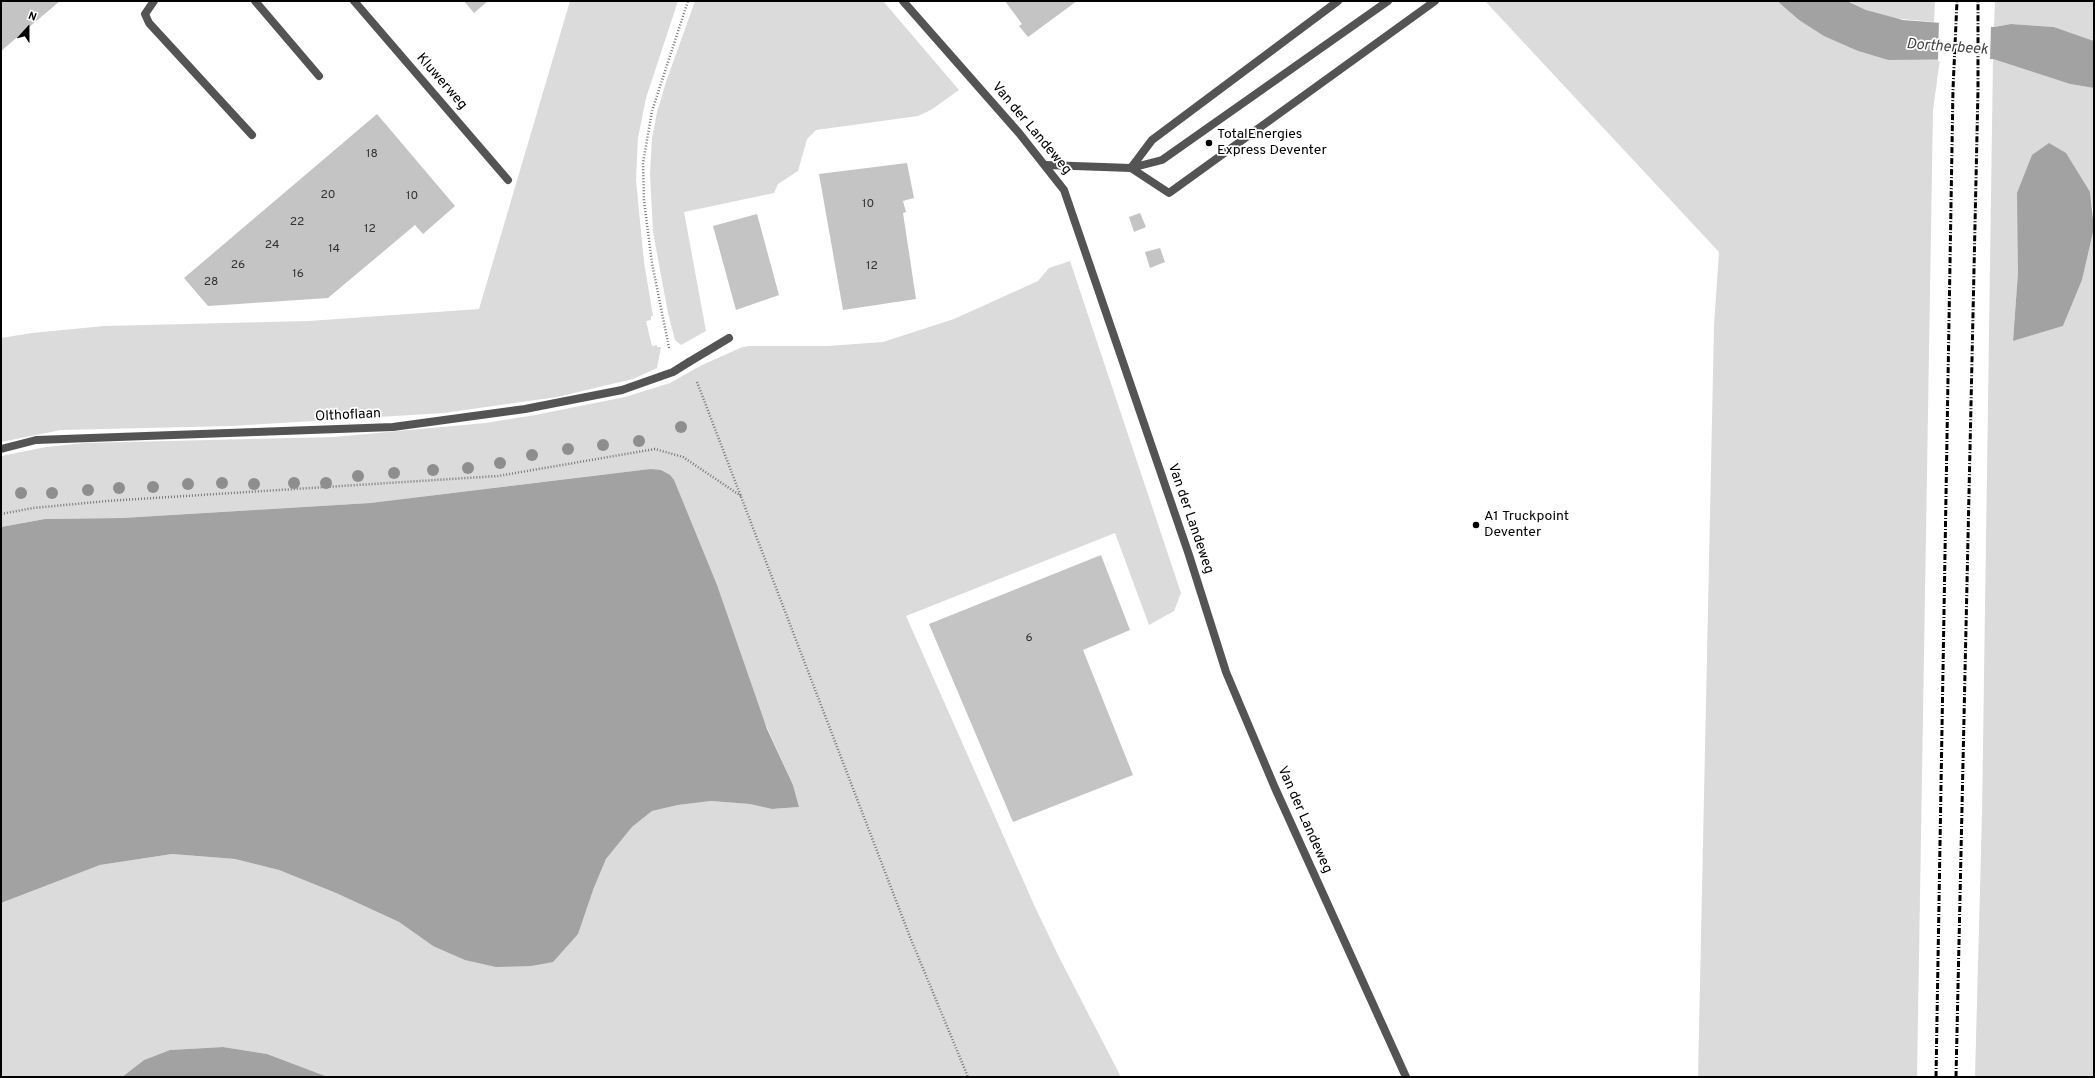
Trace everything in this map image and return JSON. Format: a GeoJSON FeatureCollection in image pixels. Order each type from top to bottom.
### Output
{"type":"FeatureCollection","features":[{"type":"Feature","properties":{"kind":"street"},"geometry":{"type":"LineString","coordinates":[[154,1],[145,14],[149,23],[252,135]]}},
{"type":"Feature","properties":{"kind":"street"},"geometry":{"type":"LineString","coordinates":[[255,1],[319,76]]}},
{"type":"Feature","properties":{"kind":"street","name":"Kluwerweg"},"geometry":{"type":"LineString","coordinates":[[354,1],[508,180]]}},
{"type":"Feature","properties":{"kind":"street","name":"Van der Landeweg"},"geometry":{"type":"LineString","coordinates":[[902,1],[1046,165],[1064,190],[1189,555],[1226,672],[1275,788],[1406,1077]]}},
{"type":"Feature","properties":{"kind":"street"},"geometry":{"type":"LineString","coordinates":[[1131,168],[1152,140],[1338,1]]}},
{"type":"Feature","properties":{"kind":"street"},"geometry":{"type":"LineString","coordinates":[[1046,165],[1131,168],[1162,160],[1388,1]]}},
{"type":"Feature","properties":{"kind":"street"},"geometry":{"type":"LineString","coordinates":[[1131,168],[1169,193],[1435,1]]}},
{"type":"Feature","properties":{"kind":"street","name":"Olthoflaan"},"geometry":{"type":"LineString","coordinates":[[1,449],[36,440],[393,427],[525,409],[622,390],[673,372],[729,338]]}},
{"type":"Feature","properties":{"kind":"path"},"geometry":{"type":"LineString","coordinates":[[673,372],[651,255],[644,202],[643,163],[652,111],[688,1]]}},
{"type":"Feature","properties":{"kind":"path"},"geometry":{"type":"LineString","coordinates":[[689,362],[910,937],[968,1077]]}},
{"type":"Feature","properties":{"kind":"path"},"geometry":{"type":"LineString","coordinates":[[1,514],[33,508],[107,501],[498,476],[655,449],[684,457],[741,496]]}},
{"type":"Feature","properties":{"kind":"shaded area"},"geometry":{"type":"Polygon","coordinates":[[[570,1],[678,1],[646,98],[638,138],[636,180],[644,262],[653,316],[651,316],[651,320],[646,321],[652,346],[657,345],[657,347],[661,347],[657,368],[633,379],[557,397],[444,413],[232,426],[61,430],[1,442],[1,338],[32,333],[104,326],[309,321],[479,309],[570,1]]]}},
{"type":"Feature","properties":{"kind":"shaded area"},"geometry":{"type":"Polygon","coordinates":[[[695,1],[883,1],[959,90],[931,110],[918,116],[816,130],[807,139],[798,171],[778,184],[774,193],[684,212],[706,331],[681,345],[675,340],[668,313],[653,232],[650,174],[652,138],[657,112],[666,82],[695,1]]]}},
{"type":"Feature","properties":{"kind":"shaded area"},"geometry":{"type":"Polygon","coordinates":[[[1485,1],[1777,1],[1799,20],[1858,51],[1888,60],[1940,59],[1933,110],[1917,1077],[1698,1077],[1714,326],[1719,252],[1485,1]]]}},
{"type":"Feature","properties":{"kind":"shaded area"},"geometry":{"type":"Polygon","coordinates":[[[1847,1],[1935,1],[1934,22],[1891,18],[1866,10],[1847,1]]]}},
{"type":"Feature","properties":{"kind":"shaded area"},"geometry":{"type":"Polygon","coordinates":[[[1995,1],[2094,1],[2094,41],[2054,27],[2011,24],[1994,27],[1995,1]]]}},
{"type":"Feature","properties":{"kind":"shaded area"},"geometry":{"type":"Polygon","coordinates":[[[1993,59],[2070,84],[2094,88],[2094,217],[2090,192],[2018,272],[2013,341],[2063,326],[2082,280],[2094,228],[2094,1077],[1975,1077],[1982,814],[1993,59]]]}},
{"type":"Feature","properties":{"kind":"shaded area"},"geometry":{"type":"Polygon","coordinates":[[[1070,261],[1181,593],[1174,611],[1149,625],[1115,533],[906,616],[1035,907],[1121,1077],[328,1077],[267,1054],[223,1047],[170,1050],[144,1060],[122,1077],[1,1077],[1,903],[100,865],[172,854],[235,859],[279,870],[336,893],[399,922],[433,946],[593,890],[606,859],[632,827],[652,811],[678,805],[711,801],[751,804],[772,809],[799,807],[793,785],[650,469],[370,503],[122,518],[45,519],[1,527],[1,456],[46,447],[85,443],[334,437],[485,423],[535,415],[625,397],[670,383],[700,366],[740,348],[748,346],[828,346],[883,342],[954,319],[1038,281],[1049,268],[1070,261]]]}},
{"type":"Feature","properties":{"kind":"water","name":"Dortherbeek"},"geometry":{"type":"Polygon","coordinates":[[[1777,1],[1847,1],[1866,10],[1903,20],[1994,27],[2011,24],[2054,27],[2094,41],[2094,88],[2070,84],[1993,59],[1888,60],[1858,51],[1824,36],[1799,20],[1777,1]]]}},
{"type":"Feature","properties":{"kind":"water"},"geometry":{"type":"Polygon","coordinates":[[[2049,143],[2066,153],[2090,192],[2094,228],[2082,280],[2063,326],[2013,341],[2018,272],[2017,193],[2032,155],[2049,143]]]}},
{"type":"Feature","properties":{"kind":"water"},"geometry":{"type":"Polygon","coordinates":[[[650,469],[661,470],[670,475],[674,480],[717,585],[767,729],[793,785],[799,807],[772,809],[750,804],[711,801],[678,805],[652,811],[632,827],[606,859],[593,890],[578,934],[553,962],[531,966],[496,967],[465,960],[433,946],[399,922],[336,893],[279,870],[235,859],[172,854],[100,865],[1,903],[1,527],[45,519],[122,518],[370,503],[650,469]]]}},
{"type":"Feature","properties":{"kind":"water"},"geometry":{"type":"Polygon","coordinates":[[[223,1047],[267,1054],[328,1077],[122,1077],[144,1060],[170,1050],[223,1047]]]}},
{"type":"Feature","properties":{"kind":"pier"},"geometry":{"type":"Polygon","coordinates":[[[1939,20],[1991,25],[1990,61],[1938,61],[1939,20]]]}},
{"type":"Feature","properties":{"kind":"building"},"geometry":{"type":"Polygon","coordinates":[[[1,1],[60,1],[1,51],[1,1]]]}},
{"type":"Feature","properties":{"kind":"building"},"geometry":{"type":"Polygon","coordinates":[[[464,1],[488,1],[474,13],[464,1]]]}},
{"type":"Feature","properties":{"kind":"building"},"geometry":{"type":"Polygon","coordinates":[[[1005,1],[1077,1],[1028,37],[1019,26],[1022,24],[1005,1]]]}},
{"type":"Feature","properties":{"kind":"building"},"geometry":{"type":"Polygon","coordinates":[[[377,114],[455,206],[423,234],[415,225],[328,298],[208,306],[184,278],[377,114]]]}},
{"type":"Feature","properties":{"kind":"building"},"geometry":{"type":"Polygon","coordinates":[[[907,163],[914,198],[903,201],[906,212],[903,213],[916,299],[843,310],[819,174],[907,163]]]}},
{"type":"Feature","properties":{"kind":"building"},"geometry":{"type":"Polygon","coordinates":[[[1140,213],[1146,227],[1134,232],[1129,217],[1140,213]]]}},
{"type":"Feature","properties":{"kind":"building"},"geometry":{"type":"Polygon","coordinates":[[[757,214],[779,295],[736,310],[713,226],[757,214]]]}},
{"type":"Feature","properties":{"kind":"building"},"geometry":{"type":"Polygon","coordinates":[[[1160,248],[1165,262],[1150,268],[1145,252],[1160,248]]]}},
{"type":"Feature","properties":{"kind":"building"},"geometry":{"type":"Polygon","coordinates":[[[1101,555],[1130,630],[1083,650],[1133,775],[1013,822],[929,624],[1101,555]]]}},
{"type":"Feature","properties":{"kind":"railway"},"geometry":{"type":"LineString","coordinates":[[1936,1077],[1953,89],[1957,1]]}},
{"type":"Feature","properties":{"kind":"railway"},"geometry":{"type":"LineString","coordinates":[[1956,1077],[1978,90],[1978,1]]}},
{"type":"Feature","properties":{"kind":"place","name":"TotalEnergies Express Deventer"},"geometry":{"type":"Point","coordinates":[1209,143]}},
{"type":"Feature","properties":{"kind":"place","name":"A1 Truckpoint Deventer"},"geometry":{"type":"Point","coordinates":[1476,525]}}]}
